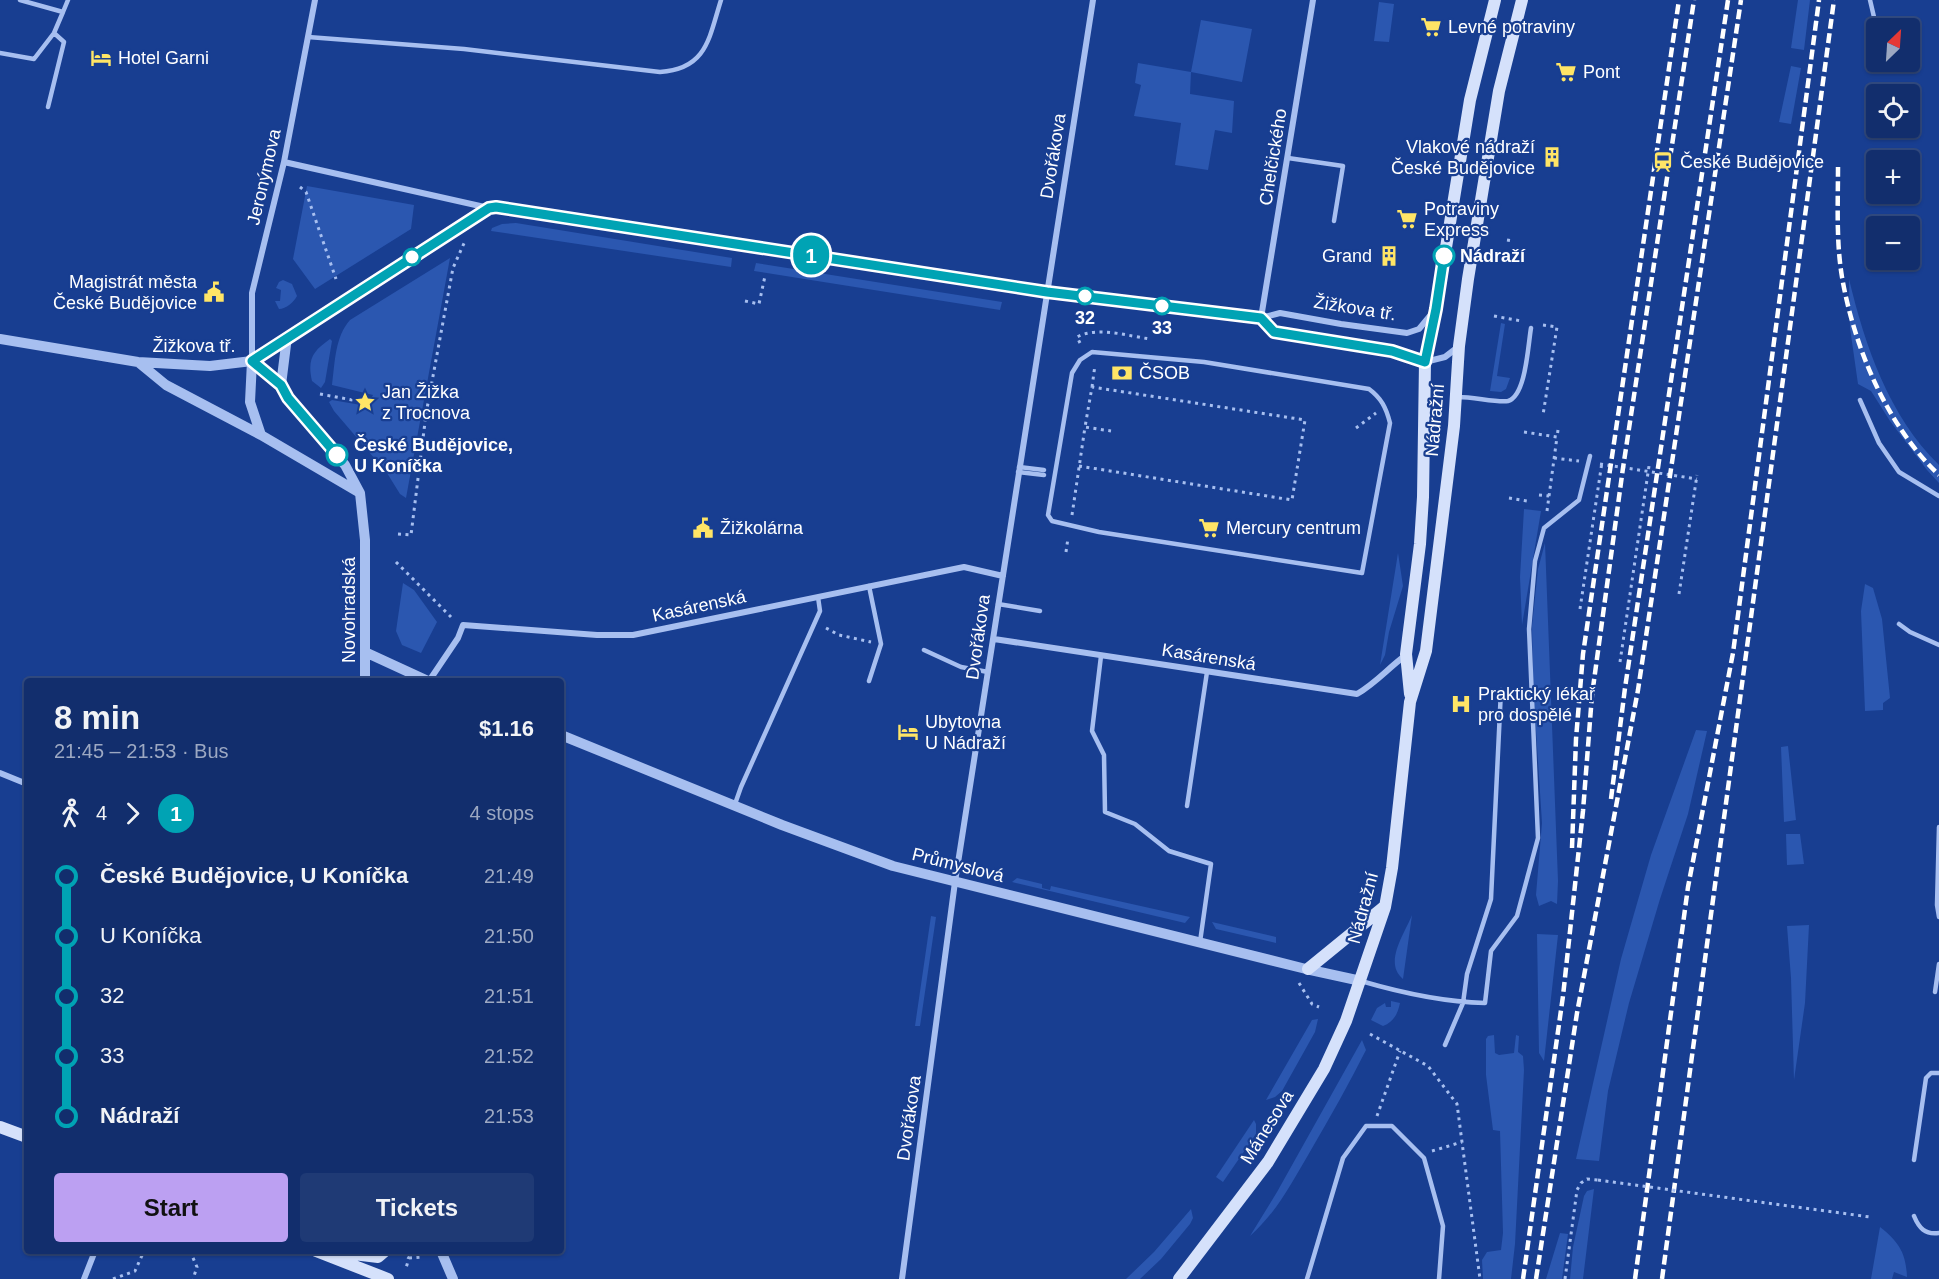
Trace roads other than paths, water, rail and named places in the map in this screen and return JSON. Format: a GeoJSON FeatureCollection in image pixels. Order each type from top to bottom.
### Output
{"type":"FeatureCollection","features":[{"type":"Feature","properties":{"kind":"main road","name":"Nádražní"},"geometry":{"type":"LineString","coordinates":[[1361,981],[1385,907],[1392,868],[1410,702],[1406,654],[1421,521],[1425,456],[1425,362],[1436,309],[1470,100],[1495,0]]}},
{"type":"Feature","properties":{"kind":"main road","name":"Nádražní"},"geometry":{"type":"LineString","coordinates":[[1410,702],[1426,651],[1468,279],[1499,91],[1522,0]]}},
{"type":"Feature","properties":{"kind":"main road"},"geometry":{"type":"LineString","coordinates":[[1308,969],[1385,907]]}},
{"type":"Feature","properties":{"kind":"main road","name":"Mánesova"},"geometry":{"type":"LineString","coordinates":[[1179,1279],[1268,1162],[1324,1069],[1340,1036],[1361,981]]}},
{"type":"Feature","properties":{"kind":"main road"},"geometry":{"type":"LineString","coordinates":[[0,1127],[24,1136]]}},
{"type":"Feature","properties":{"kind":"main road"},"geometry":{"type":"LineString","coordinates":[[324,1254],[388,1279]]}},
{"type":"Feature","properties":{"kind":"main road"},"geometry":{"type":"LineString","coordinates":[[352,1254],[378,1257],[382,1254]]}},
{"type":"Feature","properties":{"kind":"street","name":"Jeronýmova"},"geometry":{"type":"LineString","coordinates":[[252,361],[252,293],[284,162],[315,0]]}},
{"type":"Feature","properties":{"kind":"street","name":"Dvořákova"},"geometry":{"type":"LineString","coordinates":[[902,1279],[955,882],[1093,0]]}},
{"type":"Feature","properties":{"kind":"street","name":"Chelčického"},"geometry":{"type":"LineString","coordinates":[[1261,318],[1313,0]]}},
{"type":"Feature","properties":{"kind":"street","name":"Žižkova tř."},"geometry":{"type":"LineString","coordinates":[[284,162],[489,208],[496,207],[1047,292],[1261,318],[1280,313],[1407,333],[1419,329],[1436,309]]}},
{"type":"Feature","properties":{"kind":"street","name":"Žižkova tř."},"geometry":{"type":"LineString","coordinates":[[0,339],[138,362],[210,366],[252,361],[489,208]]}},
{"type":"Feature","properties":{"kind":"street","name":"Žižkova tř."},"geometry":{"type":"LineString","coordinates":[[1261,318],[1274,332],[1392,351],[1425,362]]}},
{"type":"Feature","properties":{"kind":"street"},"geometry":{"type":"LineString","coordinates":[[281,385],[287,337]]}},
{"type":"Feature","properties":{"kind":"street"},"geometry":{"type":"LineString","coordinates":[[1425,362],[1445,357],[1460,346]]}},
{"type":"Feature","properties":{"kind":"street"},"geometry":{"type":"LineString","coordinates":[[252,361],[281,385],[288,398],[345,465],[360,493]]}},
{"type":"Feature","properties":{"kind":"street"},"geometry":{"type":"LineString","coordinates":[[252,361],[250,402],[261,435]]}},
{"type":"Feature","properties":{"kind":"street"},"geometry":{"type":"LineString","coordinates":[[138,362],[166,385],[261,435],[360,493]]}},
{"type":"Feature","properties":{"kind":"street","name":"Novohradská"},"geometry":{"type":"LineString","coordinates":[[360,493],[365,540],[365,678]]}},
{"type":"Feature","properties":{"kind":"street","name":"Kasárenská"},"geometry":{"type":"LineString","coordinates":[[430,678],[458,638],[463,625],[597,635],[633,635],[964,567],[1003,576]]}},
{"type":"Feature","properties":{"kind":"street","name":"Kasárenská"},"geometry":{"type":"LineString","coordinates":[[994,639],[1356,694],[1374,684],[1406,654]]}},
{"type":"Feature","properties":{"kind":"street"},"geometry":{"type":"LineString","coordinates":[[365,652],[421,678]]}},
{"type":"Feature","properties":{"kind":"street","name":"Průmyslová"},"geometry":{"type":"LineString","coordinates":[[564,736],[878,861],[955,882],[1361,981]]}},
{"type":"Feature","properties":{"kind":"street"},"geometry":{"type":"LineString","coordinates":[[0,773],[24,783]]}},
{"type":"Feature","properties":{"kind":"street"},"geometry":{"type":"LineString","coordinates":[[84,1279],[94,1254]]}},
{"type":"Feature","properties":{"kind":"street"},"geometry":{"type":"LineString","coordinates":[[442,1254],[453,1279]]}},
{"type":"Feature","properties":{"kind":"lane"},"geometry":{"type":"LineString","coordinates":[[20,0],[63,12]]}},
{"type":"Feature","properties":{"kind":"lane"},"geometry":{"type":"LineString","coordinates":[[0,53],[34,59],[54,33],[68,0]]}},
{"type":"Feature","properties":{"kind":"lane"},"geometry":{"type":"LineString","coordinates":[[308,37],[464,49],[660,72],[676,71],[688,66],[707,45],[721,0]]}},
{"type":"Feature","properties":{"kind":"lane"},"geometry":{"type":"LineString","coordinates":[[1870,0],[1874,16]]}},
{"type":"Feature","properties":{"kind":"lane"},"geometry":{"type":"LineString","coordinates":[[48,107],[64,42],[54,33]]}},
{"type":"Feature","properties":{"kind":"lane"},"geometry":{"type":"LineString","coordinates":[[1288,158],[1343,166],[1334,221]]}},
{"type":"Feature","properties":{"kind":"lane"},"geometry":{"type":"LineString","coordinates":[[1456,397],[1472,396],[1506,401],[1514,398],[1520,391],[1523,380],[1531,328]]}},
{"type":"Feature","properties":{"kind":"lane"},"geometry":{"type":"LineString","coordinates":[[1097,352],[1204,362],[1369,389],[1387,408],[1390,423],[1362,573],[1099,532],[1052,521],[1048,515],[1075,365],[1087,355],[1097,352]]}},
{"type":"Feature","properties":{"kind":"lane"},"geometry":{"type":"LineString","coordinates":[[1860,400],[1879,443],[1899,472],[1939,496]]}},
{"type":"Feature","properties":{"kind":"lane"},"geometry":{"type":"LineString","coordinates":[[1361,981],[1408,994],[1463,1003],[1485,1003],[1491,951],[1517,916],[1538,838],[1529,629],[1535,561],[1545,528],[1579,500],[1590,456]]}},
{"type":"Feature","properties":{"kind":"lane"},"geometry":{"type":"LineString","coordinates":[[1019,469],[1044,473]]}},
{"type":"Feature","properties":{"kind":"lane"},"geometry":{"type":"LineString","coordinates":[[869,586],[881,644],[869,681]]}},
{"type":"Feature","properties":{"kind":"lane"},"geometry":{"type":"LineString","coordinates":[[735,806],[741,787],[820,611],[818,597]]}},
{"type":"Feature","properties":{"kind":"lane"},"geometry":{"type":"LineString","coordinates":[[998,604],[1040,611]]}},
{"type":"Feature","properties":{"kind":"lane"},"geometry":{"type":"LineString","coordinates":[[1899,624],[1910,632],[1939,645]]}},
{"type":"Feature","properties":{"kind":"lane"},"geometry":{"type":"LineString","coordinates":[[924,650],[961,666],[988,672]]}},
{"type":"Feature","properties":{"kind":"lane"},"geometry":{"type":"LineString","coordinates":[[1101,656],[1092,731],[1104,755],[1105,812],[1135,824],[1169,851],[1211,864],[1200,942]]}},
{"type":"Feature","properties":{"kind":"lane"},"geometry":{"type":"LineString","coordinates":[[1187,806],[1207,672]]}},
{"type":"Feature","properties":{"kind":"lane"},"geometry":{"type":"LineString","coordinates":[[1445,1045],[1463,1003],[1467,974],[1491,899],[1501,690]]}},
{"type":"Feature","properties":{"kind":"lane"},"geometry":{"type":"LineString","coordinates":[[1939,827],[1937,905],[1939,916]]}},
{"type":"Feature","properties":{"kind":"lane"},"geometry":{"type":"LineString","coordinates":[[1935,992],[1939,964]]}},
{"type":"Feature","properties":{"kind":"lane"},"geometry":{"type":"LineString","coordinates":[[1914,1160],[1926,1078],[1931,1073],[1939,1073]]}},
{"type":"Feature","properties":{"kind":"lane"},"geometry":{"type":"LineString","coordinates":[[1307,1279],[1343,1158],[1366,1126],[1392,1126],[1424,1158],[1443,1226],[1439,1279]]}},
{"type":"Feature","properties":{"kind":"lane"},"geometry":{"type":"LineString","coordinates":[[1914,1216],[1919,1228],[1931,1234],[1939,1233]]}},
{"type":"Feature","properties":{"kind":"railway"},"geometry":{"type":"LineString","coordinates":[[1572,848],[1576,739],[1583,654],[1679,0]]}},
{"type":"Feature","properties":{"kind":"railway"},"geometry":{"type":"LineString","coordinates":[[1523,1279],[1563,996],[1583,811],[1592,695],[1623,468],[1694,0]]}},
{"type":"Feature","properties":{"kind":"railway"},"geometry":{"type":"LineString","coordinates":[[1611,799],[1625,688],[1728,0]]}},
{"type":"Feature","properties":{"kind":"railway"},"geometry":{"type":"LineString","coordinates":[[1536,1279],[1577,1013],[1638,690],[1741,0]]}},
{"type":"Feature","properties":{"kind":"railway"},"geometry":{"type":"LineString","coordinates":[[1635,1279],[1688,887],[1733,653],[1819,0]]}},
{"type":"Feature","properties":{"kind":"railway"},"geometry":{"type":"LineString","coordinates":[[1662,1279],[1834,0]]}},
{"type":"Feature","properties":{"kind":"railway"},"geometry":{"type":"LineString","coordinates":[[1838,167],[1840,263],[1847,304],[1855,331],[1864,357],[1889,409],[1920,455],[1939,475]]}},
{"type":"Feature","properties":{"kind":"place","name":"Levné potraviny"},"geometry":{"type":"Point","coordinates":[1431,27]}},
{"type":"Feature","properties":{"kind":"place","name":"Hotel Garni"},"geometry":{"type":"Point","coordinates":[101,58]}},
{"type":"Feature","properties":{"kind":"place","name":"Pont"},"geometry":{"type":"Point","coordinates":[1566,72]}},
{"type":"Feature","properties":{"kind":"place","name":"Vlakové nádraží České Budějovice"},"geometry":{"type":"Point","coordinates":[1552,157]}},
{"type":"Feature","properties":{"kind":"place","name":"České Budějovice"},"geometry":{"type":"Point","coordinates":[1663,162]}},
{"type":"Feature","properties":{"kind":"place","name":"Potraviny Express"},"geometry":{"type":"Point","coordinates":[1407,219]}},
{"type":"Feature","properties":{"kind":"place","name":"Grand"},"geometry":{"type":"Point","coordinates":[1389,256]}},
{"type":"Feature","properties":{"kind":"place","name":"Nádraží"},"geometry":{"type":"Point","coordinates":[1444,256]}},
{"type":"Feature","properties":{"kind":"place","name":"Magistrát města České Budějovice"},"geometry":{"type":"Point","coordinates":[214,292]}},
{"type":"Feature","properties":{"kind":"place","name":"32"},"geometry":{"type":"Point","coordinates":[1085,296]}},
{"type":"Feature","properties":{"kind":"place","name":"33"},"geometry":{"type":"Point","coordinates":[1162,306]}},
{"type":"Feature","properties":{"kind":"place","name":"ČSOB"},"geometry":{"type":"Point","coordinates":[1122,373]}},
{"type":"Feature","properties":{"kind":"place","name":"Jan Žižka z Trocnova"},"geometry":{"type":"Point","coordinates":[365,402]}},
{"type":"Feature","properties":{"kind":"place","name":"České Budějovice, U Koníčka"},"geometry":{"type":"Point","coordinates":[337,455]}},
{"type":"Feature","properties":{"kind":"place","name":"Žižkolárna"},"geometry":{"type":"Point","coordinates":[703,528]}},
{"type":"Feature","properties":{"kind":"place","name":"Mercury centrum"},"geometry":{"type":"Point","coordinates":[1209,528]}},
{"type":"Feature","properties":{"kind":"place","name":"Praktický lékař pro dospělé"},"geometry":{"type":"Point","coordinates":[1461,704]}},
{"type":"Feature","properties":{"kind":"place","name":"Ubytovna U Nádraží"},"geometry":{"type":"Point","coordinates":[908,732]}}]}
